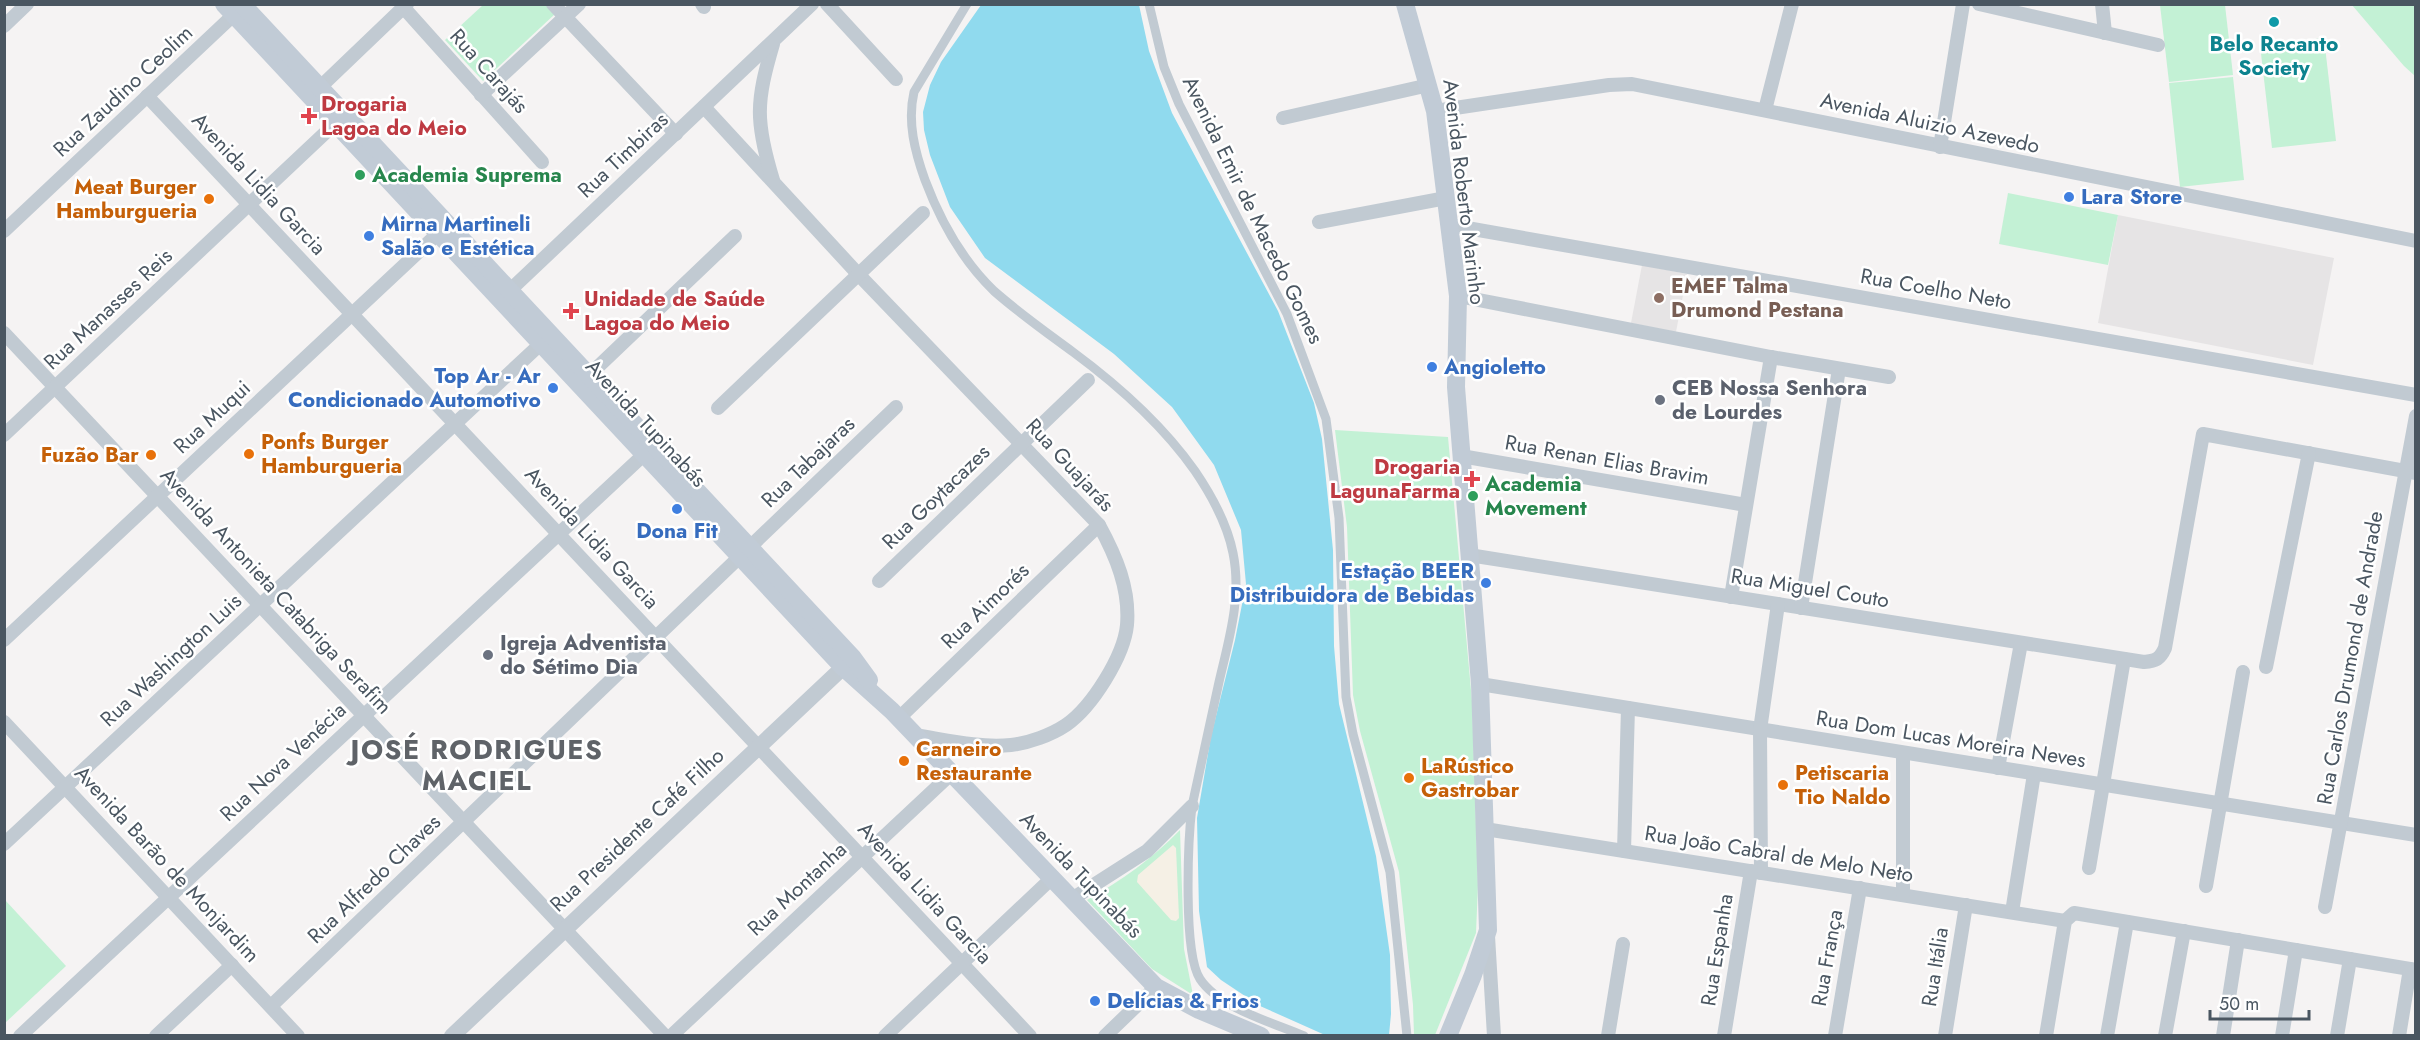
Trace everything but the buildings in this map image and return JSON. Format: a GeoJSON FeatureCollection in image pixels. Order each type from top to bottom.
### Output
{"type":"FeatureCollection","features":[{"type":"Feature","properties":{"kind":"main road","name":"Avenida Roberto Marinho"},"geometry":{"type":"LineString","coordinates":[[1405,4],[1435,111],[1458,296],[1456,387],[1480,684],[1488,930]]}},
{"type":"Feature","properties":{"kind":"main road","name":"Avenida Tupinabás"},"geometry":{"type":"LineString","coordinates":[[236,7],[915,735],[1156,987],[1199,1010],[1262,1035]]}},
{"type":"Feature","properties":{"kind":"main road"},"geometry":{"type":"LineString","coordinates":[[1448,1035],[1473,975],[1488,930]]}},
{"type":"Feature","properties":{"kind":"street"},"geometry":{"type":"LineString","coordinates":[[4,26],[27,4]]}},
{"type":"Feature","properties":{"kind":"street"},"geometry":{"type":"LineString","coordinates":[[553,4],[676,134]]}},
{"type":"Feature","properties":{"kind":"street"},"geometry":{"type":"LineString","coordinates":[[482,94],[579,4]]}},
{"type":"Feature","properties":{"kind":"street","name":"Rua Guajarás"},"geometry":{"type":"LineString","coordinates":[[774,183],[762,143],[758,116],[760,90],[774,42],[812,4]]}},
{"type":"Feature","properties":{"kind":"street"},"geometry":{"type":"LineString","coordinates":[[827,4],[896,79]]}},
{"type":"Feature","properties":{"kind":"street"},"geometry":{"type":"LineString","coordinates":[[967,4],[914,92],[911,106],[912,126],[918,158],[934,204],[967,259],[992,289],[1027,319],[1125,394],[1162,429],[1206,487],[1226,525],[1233,553],[1236,604],[1192,806],[1188,916],[1193,962],[1200,979],[1214,993],[1241,1010],[1304,1035]]}},
{"type":"Feature","properties":{"kind":"street","name":"Avenida Emir de Macedo Gomes"},"geometry":{"type":"LineString","coordinates":[[1149,4],[1164,67],[1179,104],[1287,314],[1326,419],[1339,518],[1346,697],[1353,734],[1390,872],[1407,1035]]}},
{"type":"Feature","properties":{"kind":"street"},"geometry":{"type":"LineString","coordinates":[[1765,110],[1792,4]]}},
{"type":"Feature","properties":{"kind":"street"},"geometry":{"type":"LineString","coordinates":[[1940,147],[1963,4]]}},
{"type":"Feature","properties":{"kind":"street"},"geometry":{"type":"LineString","coordinates":[[1979,4],[2158,45]]}},
{"type":"Feature","properties":{"kind":"street"},"geometry":{"type":"LineString","coordinates":[[2102,4],[2105,33]]}},
{"type":"Feature","properties":{"kind":"street"},"geometry":{"type":"LineString","coordinates":[[315,92],[406,6]]}},
{"type":"Feature","properties":{"kind":"street","name":"Rua Carajás"},"geometry":{"type":"LineString","coordinates":[[406,6],[543,162]]}},
{"type":"Feature","properties":{"kind":"street","name":"Rua Zaudino Ceolim"},"geometry":{"type":"LineString","coordinates":[[4,231],[147,96],[236,7]]}},
{"type":"Feature","properties":{"kind":"street","name":"Rua Timbiras"},"geometry":{"type":"LineString","coordinates":[[505,295],[774,42]]}},
{"type":"Feature","properties":{"kind":"street","name":"Avenida Aluizio Azevedo"},"geometry":{"type":"LineString","coordinates":[[1435,111],[1632,84],[2415,241]]}},
{"type":"Feature","properties":{"kind":"street"},"geometry":{"type":"LineString","coordinates":[[1283,118],[1429,85]]}},
{"type":"Feature","properties":{"kind":"street","name":"Avenida Lidia Garcia"},"geometry":{"type":"LineString","coordinates":[[147,96],[1030,1035]]}},
{"type":"Feature","properties":{"kind":"street","name":"Rua Guajarás"},"geometry":{"type":"LineString","coordinates":[[704,107],[858,274],[1099,525],[1116,556],[1125,590],[1127,625],[1119,658],[1097,692],[1067,724],[1041,737],[1012,745],[974,745],[915,735]]}},
{"type":"Feature","properties":{"kind":"street","name":"Rua Manasses Reis"},"geometry":{"type":"LineString","coordinates":[[4,435],[340,119]]}},
{"type":"Feature","properties":{"kind":"street"},"geometry":{"type":"LineString","coordinates":[[1319,222],[1446,198]]}},
{"type":"Feature","properties":{"kind":"street"},"geometry":{"type":"LineString","coordinates":[[718,408],[923,213]]}},
{"type":"Feature","properties":{"kind":"street","name":"Rua Coelho Neto"},"geometry":{"type":"LineString","coordinates":[[1450,225],[2415,395]]}},
{"type":"Feature","properties":{"kind":"street","name":"Rua Muqui"},"geometry":{"type":"LineString","coordinates":[[4,640],[443,229]]}},
{"type":"Feature","properties":{"kind":"street"},"geometry":{"type":"LineString","coordinates":[[584,380],[735,237]]}},
{"type":"Feature","properties":{"kind":"street"},"geometry":{"type":"LineString","coordinates":[[1458,296],[1771,357],[1889,377]]}},
{"type":"Feature","properties":{"kind":"street","name":"Avenida Antonieta Catabriga Serafim"},"geometry":{"type":"LineString","coordinates":[[4,333],[665,1035]]}},
{"type":"Feature","properties":{"kind":"street","name":"Rua Washington Luis"},"geometry":{"type":"LineString","coordinates":[[4,844],[546,339]]}},
{"type":"Feature","properties":{"kind":"street"},"geometry":{"type":"LineString","coordinates":[[1731,597],[1771,357]]}},
{"type":"Feature","properties":{"kind":"street"},"geometry":{"type":"LineString","coordinates":[[1801,608],[1839,369]]}},
{"type":"Feature","properties":{"kind":"street","name":"Rua Goytacazes"},"geometry":{"type":"LineString","coordinates":[[879,581],[1088,380]]}},
{"type":"Feature","properties":{"kind":"street","name":"Rua Tabajaras"},"geometry":{"type":"LineString","coordinates":[[745,552],[896,407]]}},
{"type":"Feature","properties":{"kind":"street","name":"Rua Carlos Drumond de Andrade"},"geometry":{"type":"LineString","coordinates":[[2325,907],[2410,472],[2415,416]]}},
{"type":"Feature","properties":{"kind":"street","name":"Rua Miguel Couto"},"geometry":{"type":"LineString","coordinates":[[1469,555],[2021,643],[2155,662],[2162,656],[2165,648],[2203,434],[2309,453]]}},
{"type":"Feature","properties":{"kind":"street","name":"Rua Nova Venécia"},"geometry":{"type":"LineString","coordinates":[[20,1035],[649,450]]}},
{"type":"Feature","properties":{"kind":"street"},"geometry":{"type":"LineString","coordinates":[[2266,667],[2309,453],[2410,472]]}},
{"type":"Feature","properties":{"kind":"street","name":"Rua Renan Elias Bravim"},"geometry":{"type":"LineString","coordinates":[[1461,456],[1746,505]]}},
{"type":"Feature","properties":{"kind":"street","name":"Rua Aimorés"},"geometry":{"type":"LineString","coordinates":[[896,714],[1099,525]]}},
{"type":"Feature","properties":{"kind":"street","name":"Rua Alfredo Chaves"},"geometry":{"type":"LineString","coordinates":[[271,1006],[745,552]]}},
{"type":"Feature","properties":{"kind":"street","name":"Rua Espanha"},"geometry":{"type":"LineString","coordinates":[[1724,1035],[1756,872],[1760,730],[1778,604]]}},
{"type":"Feature","properties":{"kind":"street"},"geometry":{"type":"LineString","coordinates":[[1998,768],[2021,643]]}},
{"type":"Feature","properties":{"kind":"street"},"geometry":{"type":"LineString","coordinates":[[2089,868],[2124,659]]}},
{"type":"Feature","properties":{"kind":"street","name":"Rua Presidente Café Filho"},"geometry":{"type":"LineString","coordinates":[[452,1035],[848,663]]}},
{"type":"Feature","properties":{"kind":"street"},"geometry":{"type":"LineString","coordinates":[[2206,886],[2244,672]]}},
{"type":"Feature","properties":{"kind":"street","name":"Rua Dom Lucas Moreira Neves"},"geometry":{"type":"LineString","coordinates":[[1480,684],[2415,835]]}},
{"type":"Feature","properties":{"kind":"street"},"geometry":{"type":"LineString","coordinates":[[1624,851],[1628,708]]}},
{"type":"Feature","properties":{"kind":"street","name":"Avenida Barão de Monjardim"},"geometry":{"type":"LineString","coordinates":[[4,722],[298,1035]]}},
{"type":"Feature","properties":{"kind":"street"},"geometry":{"type":"LineString","coordinates":[[1903,753],[1903,895]]}},
{"type":"Feature","properties":{"kind":"street","name":"Rua Montanha"},"geometry":{"type":"LineString","coordinates":[[671,1035],[952,773]]}},
{"type":"Feature","properties":{"kind":"street"},"geometry":{"type":"LineString","coordinates":[[2012,912],[2034,774]]}},
{"type":"Feature","properties":{"kind":"street"},"geometry":{"type":"LineString","coordinates":[[1072,899],[1147,850],[1192,806]]}},
{"type":"Feature","properties":{"kind":"street","name":"Rua João Cabral de Melo Neto"},"geometry":{"type":"LineString","coordinates":[[1485,829],[2065,921]]}},
{"type":"Feature","properties":{"kind":"street"},"geometry":{"type":"LineString","coordinates":[[885,1035],[1052,878]]}},
{"type":"Feature","properties":{"kind":"street","name":"Rua França"},"geometry":{"type":"LineString","coordinates":[[1835,1035],[1860,888]]}},
{"type":"Feature","properties":{"kind":"street","name":"Rua Itália"},"geometry":{"type":"LineString","coordinates":[[1945,1035],[1966,905]]}},
{"type":"Feature","properties":{"kind":"street"},"geometry":{"type":"LineString","coordinates":[[2046,1035],[2065,921],[2074,913],[2413,969],[2399,1035]]}},
{"type":"Feature","properties":{"kind":"street"},"geometry":{"type":"LineString","coordinates":[[2108,1035],[2127,922]]}},
{"type":"Feature","properties":{"kind":"street","name":"Avenida Roberto Marinho"},"geometry":{"type":"LineString","coordinates":[[1488,930],[1494,1035]]}},
{"type":"Feature","properties":{"kind":"street"},"geometry":{"type":"LineString","coordinates":[[2165,1035],[2184,931]]}},
{"type":"Feature","properties":{"kind":"street"},"geometry":{"type":"LineString","coordinates":[[2223,1035],[2238,940]]}},
{"type":"Feature","properties":{"kind":"street"},"geometry":{"type":"LineString","coordinates":[[1608,1035],[1623,944]]}},
{"type":"Feature","properties":{"kind":"street"},"geometry":{"type":"LineString","coordinates":[[2282,1035],[2296,950]]}},
{"type":"Feature","properties":{"kind":"street"},"geometry":{"type":"LineString","coordinates":[[2337,1035],[2350,959]]}},
{"type":"Feature","properties":{"kind":"street"},"geometry":{"type":"LineString","coordinates":[[156,1035],[232,965]]}},
{"type":"Feature","properties":{"kind":"street"},"geometry":{"type":"LineString","coordinates":[[1105,1035],[1156,987]]}},
{"type":"Feature","properties":{"kind":"shaded area"},"geometry":{"type":"Polygon","coordinates":[[[2118,215],[2334,258],[2313,365],[2098,323],[2118,215]]]}},
{"type":"Feature","properties":{"kind":"shaded area","name":"EMEF Talma Drumond Pestana"},"geometry":{"type":"Polygon","coordinates":[[[1642,265],[1687,274],[1676,332],[1631,323],[1642,265]]]}},
{"type":"Feature","properties":{"kind":"green space"},"geometry":{"type":"Polygon","coordinates":[[[483,5],[547,5],[555,14],[483,81],[445,40],[483,5]]]}},
{"type":"Feature","properties":{"kind":"green space"},"geometry":{"type":"Polygon","coordinates":[[[2160,5],[2225,5],[2233,75],[2169,82],[2160,5]]]}},
{"type":"Feature","properties":{"kind":"green space"},"geometry":{"type":"Polygon","coordinates":[[[2352,5],[2415,5],[2415,76],[2404,66],[2352,5]]]}},
{"type":"Feature","properties":{"kind":"green space"},"geometry":{"type":"Polygon","coordinates":[[[2324,38],[2336,141],[2272,148],[2260,45],[2324,38]]]}},
{"type":"Feature","properties":{"kind":"green space"},"geometry":{"type":"Polygon","coordinates":[[[2233,77],[2244,180],[2180,187],[2169,83],[2233,77]]]}},
{"type":"Feature","properties":{"kind":"green space"},"geometry":{"type":"Polygon","coordinates":[[[2008,193],[2118,215],[2108,265],[1999,244],[2008,193]]]}},
{"type":"Feature","properties":{"kind":"green space"},"geometry":{"type":"Polygon","coordinates":[[[1335,430],[1448,437],[1472,701],[1478,885],[1476,933],[1435,1035],[1414,1035],[1399,872],[1360,731],[1353,695],[1347,527],[1335,430]]]}},
{"type":"Feature","properties":{"kind":"green space"},"geometry":{"type":"Polygon","coordinates":[[[1180,830],[1184,949],[1193,995],[1152,969],[1087,900],[1136,868],[1180,830]]]}},
{"type":"Feature","properties":{"kind":"green space"},"geometry":{"type":"Polygon","coordinates":[[[4,900],[66,966],[5,1023],[4,900]]]}},
{"type":"Feature","properties":{"kind":"sand"},"geometry":{"type":"Polygon","coordinates":[[[1173,845],[1176,848],[1179,918],[1176,921],[1171,920],[1137,882],[1138,875],[1173,845]]]}},
{"type":"Feature","properties":{"kind":"water"},"geometry":{"type":"Polygon","coordinates":[[[981,5],[1139,5],[1149,51],[1172,113],[1278,311],[1314,403],[1322,439],[1333,550],[1334,646],[1339,704],[1376,856],[1390,955],[1389,1035],[1325,1035],[1260,1006],[1221,980],[1207,967],[1199,911],[1197,818],[1211,736],[1235,640],[1246,584],[1241,530],[1214,465],[1172,407],[1114,354],[985,258],[950,207],[930,155],[924,130],[923,112],[930,85],[941,62],[981,5]]]}},
{"type":"Feature","properties":{"kind":"place","name":"Belo Recanto Society"},"geometry":{"type":"Point","coordinates":[2274,22]}},
{"type":"Feature","properties":{"kind":"place","name":"Drogaria Lagoa do Meio"},"geometry":{"type":"Point","coordinates":[309,116]}},
{"type":"Feature","properties":{"kind":"place","name":"Academia Suprema"},"geometry":{"type":"Point","coordinates":[360,175]}},
{"type":"Feature","properties":{"kind":"place","name":"Lara Store"},"geometry":{"type":"Point","coordinates":[2069,197]}},
{"type":"Feature","properties":{"kind":"place","name":"Meat Burger Hamburgueria"},"geometry":{"type":"Point","coordinates":[209,199]}},
{"type":"Feature","properties":{"kind":"place","name":"Mirna Martineli Salão e Estética"},"geometry":{"type":"Point","coordinates":[369,236]}},
{"type":"Feature","properties":{"kind":"place","name":"EMEF Talma Drumond Pestana"},"geometry":{"type":"Point","coordinates":[1659,298]}},
{"type":"Feature","properties":{"kind":"place","name":"Unidade de Saúde Lagoa do Meio"},"geometry":{"type":"Point","coordinates":[571,311]}},
{"type":"Feature","properties":{"kind":"place","name":"Angioletto"},"geometry":{"type":"Point","coordinates":[1432,367]}},
{"type":"Feature","properties":{"kind":"place","name":"Top Ar - Ar Condicionado Automotivo"},"geometry":{"type":"Point","coordinates":[553,388]}},
{"type":"Feature","properties":{"kind":"place","name":"CEB Nossa Senhora de Lourdes"},"geometry":{"type":"Point","coordinates":[1660,400]}},
{"type":"Feature","properties":{"kind":"place","name":"Ponfs Burger Hamburgueria"},"geometry":{"type":"Point","coordinates":[249,454]}},
{"type":"Feature","properties":{"kind":"place","name":"Fuzão Bar"},"geometry":{"type":"Point","coordinates":[151,455]}},
{"type":"Feature","properties":{"kind":"place","name":"Drogaria LagunaFarma"},"geometry":{"type":"Point","coordinates":[1472,479]}},
{"type":"Feature","properties":{"kind":"place","name":"Academia Movement"},"geometry":{"type":"Point","coordinates":[1473,496]}},
{"type":"Feature","properties":{"kind":"place","name":"Dona Fit"},"geometry":{"type":"Point","coordinates":[677,509]}},
{"type":"Feature","properties":{"kind":"place","name":"Estação BEER Distribuidora de Bebidas"},"geometry":{"type":"Point","coordinates":[1486,583]}},
{"type":"Feature","properties":{"kind":"place","name":"Igreja Adventista do Sétimo Dia"},"geometry":{"type":"Point","coordinates":[488,655]}},
{"type":"Feature","properties":{"kind":"place","name":"Carneiro Restaurante"},"geometry":{"type":"Point","coordinates":[904,761]}},
{"type":"Feature","properties":{"kind":"place","name":"LaRústico Gastrobar"},"geometry":{"type":"Point","coordinates":[1409,778]}},
{"type":"Feature","properties":{"kind":"place","name":"Petiscaria Tio Naldo"},"geometry":{"type":"Point","coordinates":[1783,785]}},
{"type":"Feature","properties":{"kind":"place","name":"Delícias & Frios"},"geometry":{"type":"Point","coordinates":[1095,1001]}},
{"type":"Feature","properties":{"kind":"district","name":"JOSÉ RODRIGUES MACIEL"},"geometry":{"type":"Point","coordinates":[477,766]}}]}
